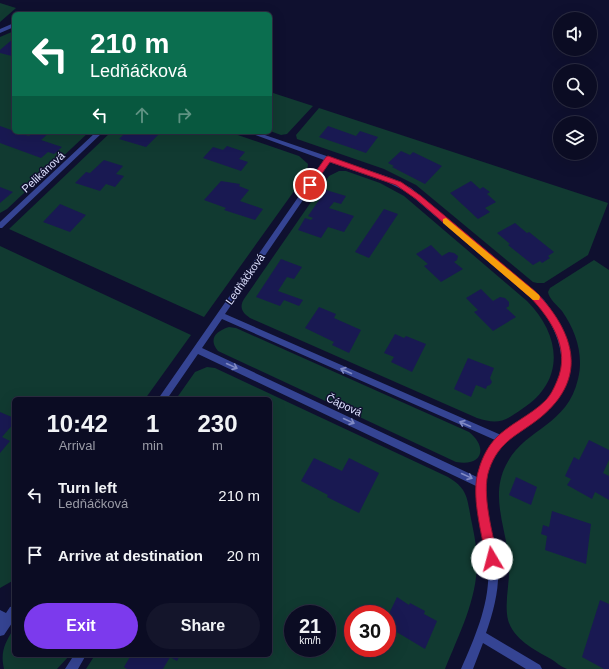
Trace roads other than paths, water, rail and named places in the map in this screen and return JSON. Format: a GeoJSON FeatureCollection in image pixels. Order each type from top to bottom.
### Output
{"type":"FeatureCollection","features":[{"type":"Feature","properties":{"kind":"street"},"geometry":{"type":"LineString","coordinates":[[0,31],[12,26]]}},
{"type":"Feature","properties":{"kind":"street","name":"Pelikánová"},"geometry":{"type":"LineString","coordinates":[[0,226],[98,134]]}},
{"type":"Feature","properties":{"kind":"street"},"geometry":{"type":"LineString","coordinates":[[256,134],[389,180],[409,190],[533,294],[554,319],[564,340],[567,352],[565,374],[561,384],[549,403],[536,415],[501,440],[493,449],[484,470],[481,483],[482,498],[493,569],[488,614],[466,669]]}},
{"type":"Feature","properties":{"kind":"street","name":"Ledňáčková"},"geometry":{"type":"LineString","coordinates":[[163,397],[328,159]]}},
{"type":"Feature","properties":{"kind":"street"},"geometry":{"type":"LineString","coordinates":[[221,315],[501,440]]}},
{"type":"Feature","properties":{"kind":"street","name":"Čápová"},"geometry":{"type":"LineString","coordinates":[[196,349],[481,483]]}},
{"type":"Feature","properties":{"kind":"street"},"geometry":{"type":"LineString","coordinates":[[0,631],[7,616]]}},
{"type":"Feature","properties":{"kind":"street"},"geometry":{"type":"LineString","coordinates":[[480,636],[536,669]]}},
{"type":"Feature","properties":{"kind":"street"},"geometry":{"type":"LineString","coordinates":[[71,669],[80,657]]}}]}
